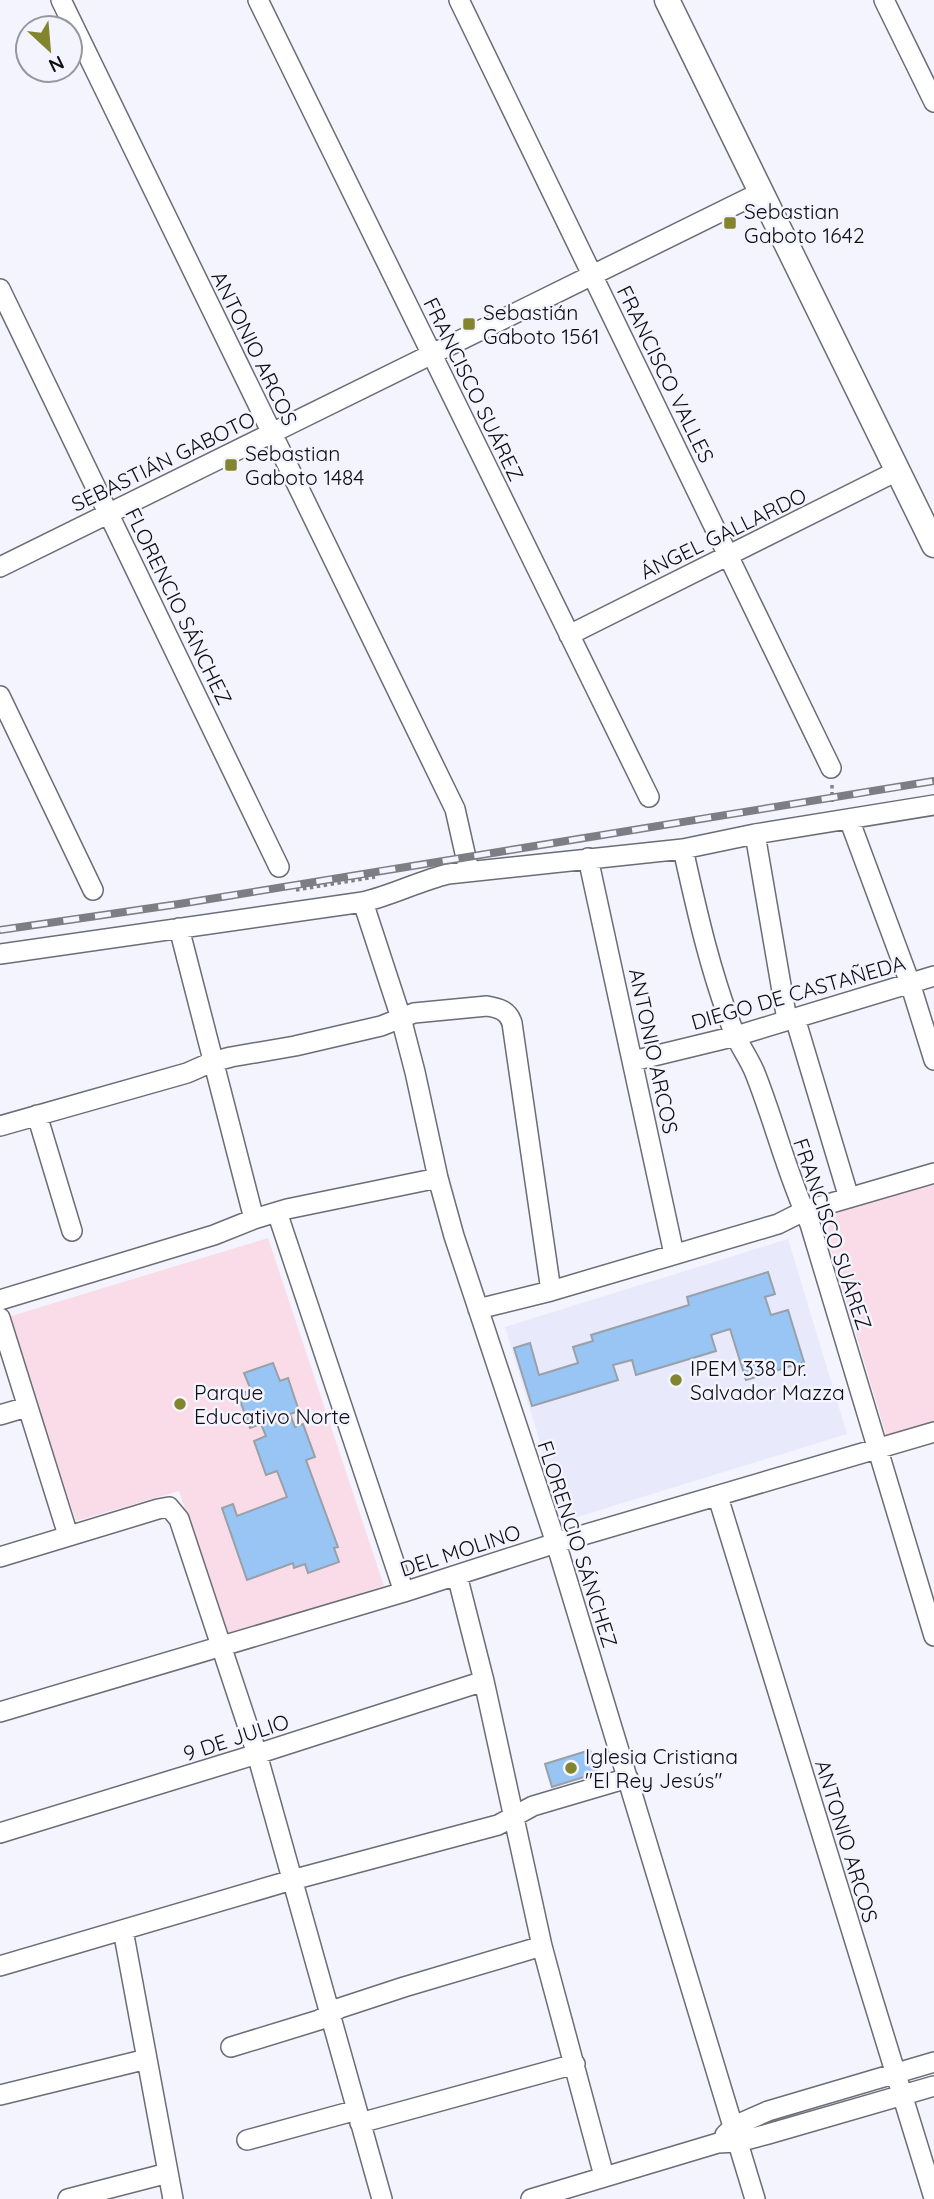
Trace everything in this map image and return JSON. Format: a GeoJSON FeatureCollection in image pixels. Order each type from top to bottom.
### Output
{"type":"FeatureCollection","features":[{"type":"Feature","properties":{"kind":"main road"},"geometry":{"type":"LineString","coordinates":[[667,0],[897,471],[932,535]]}},
{"type":"Feature","properties":{"kind":"street","name":"ANTONIO ARCOS"},"geometry":{"type":"LineString","coordinates":[[61,0],[455,809],[469,871]]}},
{"type":"Feature","properties":{"kind":"street","name":"FRANCISCO SUÁREZ"},"geometry":{"type":"LineString","coordinates":[[258,0],[649,797]]}},
{"type":"Feature","properties":{"kind":"street","name":"FRANCISCO VALLES"},"geometry":{"type":"LineString","coordinates":[[458,0],[831,768]]}},
{"type":"Feature","properties":{"kind":"street"},"geometry":{"type":"LineString","coordinates":[[884,0],[934,102]]}},
{"type":"Feature","properties":{"kind":"street","name":"SEBASTIÁN GABOTO"},"geometry":{"type":"LineString","coordinates":[[0,567],[761,192]]}},
{"type":"Feature","properties":{"kind":"street","name":"FLORENCIO SÁNCHEZ"},"geometry":{"type":"LineString","coordinates":[[0,289],[279,867]]}},
{"type":"Feature","properties":{"kind":"street","name":"ÁNGEL GALLARDO"},"geometry":{"type":"LineString","coordinates":[[569,635],[897,471]]}},
{"type":"Feature","properties":{"kind":"street"},"geometry":{"type":"LineString","coordinates":[[0,696],[93,890]]}},
{"type":"Feature","properties":{"kind":"street"},"geometry":{"type":"LineString","coordinates":[[0,954],[363,902],[382,898],[432,878],[469,871],[683,849],[755,834],[934,805]]}},
{"type":"Feature","properties":{"kind":"street"},"geometry":{"type":"LineString","coordinates":[[841,820],[910,983],[934,1060]]}},
{"type":"Feature","properties":{"kind":"street"},"geometry":{"type":"LineString","coordinates":[[755,834],[791,1019],[849,1198]]}},
{"type":"Feature","properties":{"kind":"street","name":"FRANCISCO SUÁREZ"},"geometry":{"type":"LineString","coordinates":[[683,849],[705,943],[736,1036],[754,1071],[810,1224],[934,1636]]}},
{"type":"Feature","properties":{"kind":"street","name":"ANTONIO ARCOS"},"geometry":{"type":"LineString","coordinates":[[588,858],[674,1254]]}},
{"type":"Feature","properties":{"kind":"street","name":"FLORENCIO SÁNCHEZ"},"geometry":{"type":"LineString","coordinates":[[363,902],[401,1018],[454,1236],[556,1543],[755,2199]]}},
{"type":"Feature","properties":{"kind":"street"},"geometry":{"type":"LineString","coordinates":[[179,928],[254,1219]]}},
{"type":"Feature","properties":{"kind":"street","name":"DIEGO DE CASTAÑEDA"},"geometry":{"type":"LineString","coordinates":[[633,1061],[736,1036],[934,976]]}},
{"type":"Feature","properties":{"kind":"street"},"geometry":{"type":"LineString","coordinates":[[0,1126],[187,1073],[212,1062],[381,1026],[414,1013],[487,1006],[498,1008],[510,1018],[551,1291]]}},
{"type":"Feature","properties":{"kind":"street"},"geometry":{"type":"LineString","coordinates":[[37,1115],[72,1231]]}},
{"type":"Feature","properties":{"kind":"street"},"geometry":{"type":"LineString","coordinates":[[478,1309],[551,1291],[778,1224],[804,1211],[934,1172]]}},
{"type":"Feature","properties":{"kind":"street"},"geometry":{"type":"LineString","coordinates":[[0,1300],[214,1235],[277,1212],[438,1178]]}},
{"type":"Feature","properties":{"kind":"street"},"geometry":{"type":"LineString","coordinates":[[277,1212],[404,1592]]}},
{"type":"Feature","properties":{"kind":"street"},"geometry":{"type":"LineString","coordinates":[[0,1318],[68,1535]]}},
{"type":"Feature","properties":{"kind":"street"},"geometry":{"type":"LineString","coordinates":[[0,1415],[27,1407]]}},
{"type":"Feature","properties":{"kind":"street","name":"DEL MOLINO"},"geometry":{"type":"LineString","coordinates":[[0,1712],[404,1592],[556,1543],[934,1432]]}},
{"type":"Feature","properties":{"kind":"street","name":"ANTONIO ARCOS"},"geometry":{"type":"LineString","coordinates":[[718,1497],[934,2198]]}},
{"type":"Feature","properties":{"kind":"street"},"geometry":{"type":"LineString","coordinates":[[0,1556],[158,1509],[169,1507],[179,1519],[257,1754],[382,2199]]}},
{"type":"Feature","properties":{"kind":"street"},"geometry":{"type":"LineString","coordinates":[[457,1575],[484,1681],[542,1945],[604,2176]]}},
{"type":"Feature","properties":{"kind":"street","name":"9 DE JULIO"},"geometry":{"type":"LineString","coordinates":[[0,1833],[484,1681]]}},
{"type":"Feature","properties":{"kind":"street"},"geometry":{"type":"LineString","coordinates":[[0,1966],[292,1880],[498,1825],[533,1806],[628,1778]]}},
{"type":"Feature","properties":{"kind":"street"},"geometry":{"type":"LineString","coordinates":[[123,1930],[173,2199]]}},
{"type":"Feature","properties":{"kind":"street"},"geometry":{"type":"LineString","coordinates":[[231,2047],[319,2020],[340,2008],[404,1987],[542,1945]]}},
{"type":"Feature","properties":{"kind":"street"},"geometry":{"type":"LineString","coordinates":[[0,2095],[147,2059]]}},
{"type":"Feature","properties":{"kind":"street"},"geometry":{"type":"LineString","coordinates":[[531,2199],[566,2194],[604,2176],[718,2143],[736,2134],[768,2111],[934,2062]]}},
{"type":"Feature","properties":{"kind":"street"},"geometry":{"type":"LineString","coordinates":[[247,2140],[575,2064]]}},
{"type":"Feature","properties":{"kind":"street"},"geometry":{"type":"LineString","coordinates":[[736,2134],[934,2086]]}},
{"type":"Feature","properties":{"kind":"street"},"geometry":{"type":"LineString","coordinates":[[68,2199],[168,2173]]}},
{"type":"Feature","properties":{"kind":"path"},"geometry":{"type":"LineString","coordinates":[[831,768],[841,820]]}},
{"type":"Feature","properties":{"kind":"shaded area"},"geometry":{"type":"Polygon","coordinates":[[[934,1184],[934,1422],[886,1435],[826,1233],[836,1211],[934,1184]]]}},
{"type":"Feature","properties":{"kind":"shaded area","name":"Parque Educativo Norte"},"geometry":{"type":"Polygon","coordinates":[[[268,1238],[384,1586],[227,1635],[179,1491],[76,1521],[8,1317],[268,1238]]]}},
{"type":"Feature","properties":{"kind":"shaded area","name":"IPEM 338 Dr. Salvador Mazza"},"geometry":{"type":"Polygon","coordinates":[[[788,1239],[847,1434],[564,1521],[505,1327],[788,1239]]]}},
{"type":"Feature","properties":{"kind":"building"},"geometry":{"type":"Polygon","coordinates":[[[768,1272],[775,1294],[765,1297],[771,1315],[788,1310],[804,1362],[746,1380],[730,1329],[711,1335],[716,1351],[636,1375],[632,1360],[613,1365],[618,1380],[532,1406],[514,1348],[530,1343],[539,1375],[578,1363],[573,1347],[593,1341],[591,1335],[689,1305],[687,1297],[768,1272]]]}},
{"type":"Feature","properties":{"kind":"building"},"geometry":{"type":"Polygon","coordinates":[[[273,1363],[280,1381],[288,1378],[299,1411],[290,1414],[295,1427],[303,1424],[315,1457],[306,1460],[338,1547],[334,1548],[339,1562],[308,1573],[305,1564],[294,1568],[293,1563],[247,1580],[222,1508],[233,1504],[237,1516],[287,1497],[277,1471],[266,1475],[254,1441],[266,1436],[261,1424],[250,1428],[238,1395],[251,1390],[244,1373],[273,1363]]]}},
{"type":"Feature","properties":{"kind":"building","name":"Iglesia Cristiana \"El Rey Jesús\""},"geometry":{"type":"Polygon","coordinates":[[[590,1750],[597,1773],[552,1787],[545,1764],[590,1750]]]}},
{"type":"Feature","properties":{"kind":"railway"},"geometry":{"type":"LineString","coordinates":[[0,930],[179,904],[934,781]]}},
{"type":"Feature","properties":{"kind":"place","name":"Sebastian Gaboto 1642"},"geometry":{"type":"Point","coordinates":[730,223]}},
{"type":"Feature","properties":{"kind":"place","name":"Sebastián Gaboto 1561"},"geometry":{"type":"Point","coordinates":[469,324]}},
{"type":"Feature","properties":{"kind":"place","name":"Sebastian Gaboto 1484"},"geometry":{"type":"Point","coordinates":[231,465]}},
{"type":"Feature","properties":{"kind":"place","name":"IPEM 338 Dr. Salvador Mazza"},"geometry":{"type":"Point","coordinates":[676,1380]}},
{"type":"Feature","properties":{"kind":"place","name":"Parque Educativo Norte"},"geometry":{"type":"Point","coordinates":[180,1404]}},
{"type":"Feature","properties":{"kind":"place","name":"Iglesia Cristiana \"El Rey Jesús\""},"geometry":{"type":"Point","coordinates":[571,1768]}}]}
